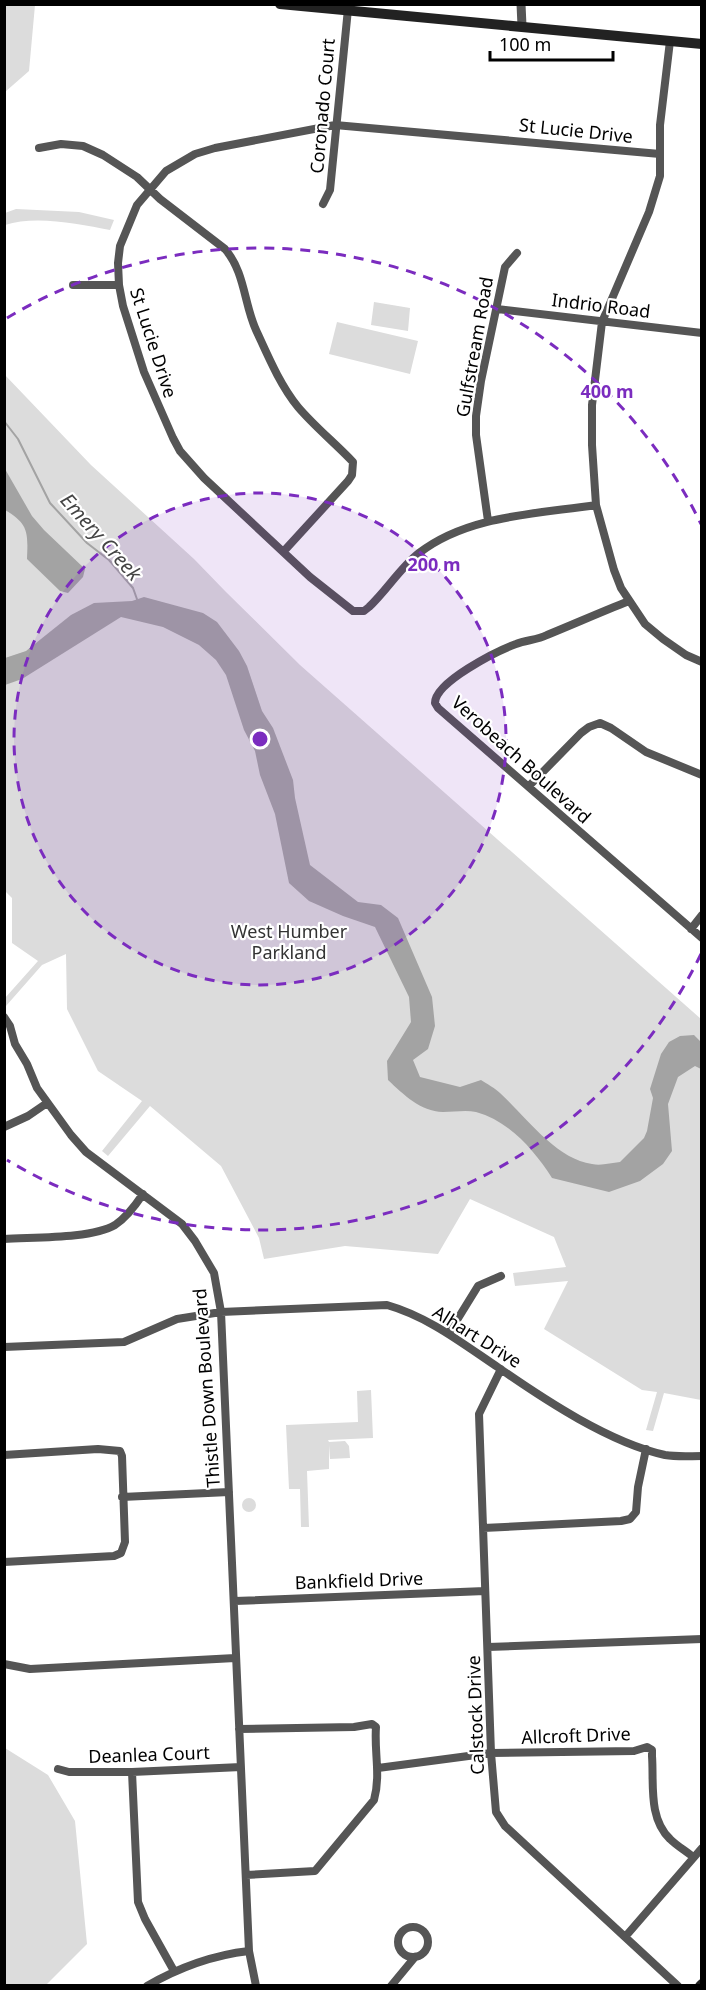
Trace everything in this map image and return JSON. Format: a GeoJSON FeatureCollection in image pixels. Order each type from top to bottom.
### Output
{"type":"FeatureCollection","features":[{"type":"Feature","properties":{"kind":"main road"},"geometry":{"type":"LineString","coordinates":[[280,4],[702,44]]}},
{"type":"Feature","properties":{"kind":"street"},"geometry":{"type":"LineString","coordinates":[[521,4],[522,26]]}},
{"type":"Feature","properties":{"kind":"street","name":"Coronado Court"},"geometry":{"type":"LineString","coordinates":[[322,204],[330,190],[348,9]]}},
{"type":"Feature","properties":{"kind":"street"},"geometry":{"type":"LineString","coordinates":[[670,41],[660,125],[660,176],[649,212],[602,322],[592,405],[592,445],[596,505],[614,570],[629,601],[645,624],[663,639],[702,662]]}},
{"type":"Feature","properties":{"kind":"street","name":"St Lucie Drive"},"geometry":{"type":"LineString","coordinates":[[596,505],[488,521],[446,536],[421,552],[404,567],[364,611],[352,611],[310,578],[204,478],[180,451],[162,417],[144,372],[123,306],[118,263],[123,236],[137,205],[150,189],[166,171],[195,154],[215,148],[335,125],[660,154]]}},
{"type":"Feature","properties":{"kind":"street"},"geometry":{"type":"LineString","coordinates":[[39,148],[61,144],[83,146],[103,155],[137,177],[231,256],[239,272],[254,326],[284,385],[310,420],[353,462],[352,475],[348,481],[284,551]]}},
{"type":"Feature","properties":{"kind":"street","name":"Gulfstream Road"},"geometry":{"type":"LineString","coordinates":[[488,521],[476,427],[481,381],[505,267],[517,254]]}},
{"type":"Feature","properties":{"kind":"street"},"geometry":{"type":"LineString","coordinates":[[73,285],[119,285]]}},
{"type":"Feature","properties":{"kind":"street","name":"Indrio Road"},"geometry":{"type":"LineString","coordinates":[[497,309],[702,333]]}},
{"type":"Feature","properties":{"kind":"street","name":"Verobeach Boulevard"},"geometry":{"type":"LineString","coordinates":[[629,601],[539,639],[516,644],[489,656],[457,676],[435,697],[435,702],[438,708],[702,938]]}},
{"type":"Feature","properties":{"kind":"street"},"geometry":{"type":"LineString","coordinates":[[529,786],[581,733],[600,723],[646,752],[702,775]]}},
{"type":"Feature","properties":{"kind":"street"},"geometry":{"type":"LineString","coordinates":[[691,929],[702,915]]}},
{"type":"Feature","properties":{"kind":"street","name":"Thistle Down Boulevard"},"geometry":{"type":"LineString","coordinates":[[4,1017],[37,1088],[59,1122],[86,1152],[182,1224],[214,1273],[220,1312],[235,1601],[235,1658],[249,1951],[256,1986]]}},
{"type":"Feature","properties":{"kind":"street"},"geometry":{"type":"LineString","coordinates":[[4,1127],[28,1116],[47,1103]]}},
{"type":"Feature","properties":{"kind":"street"},"geometry":{"type":"LineString","coordinates":[[4,1239],[82,1234],[108,1229],[125,1217],[143,1194]]}},
{"type":"Feature","properties":{"kind":"street"},"geometry":{"type":"LineString","coordinates":[[449,1333],[478,1286],[501,1276]]}},
{"type":"Feature","properties":{"kind":"street","name":"Alhart Drive"},"geometry":{"type":"LineString","coordinates":[[4,1347],[124,1342],[177,1319],[220,1312],[387,1305],[407,1312],[449,1333],[501,1370],[580,1419],[646,1449],[665,1455],[702,1456]]}},
{"type":"Feature","properties":{"kind":"street","name":"Calstock Drive"},"geometry":{"type":"LineString","coordinates":[[501,1370],[479,1414],[491,1753],[496,1812],[505,1826],[678,1986]]}},
{"type":"Feature","properties":{"kind":"street"},"geometry":{"type":"LineString","coordinates":[[4,1455],[110,1449],[120,1451],[125,1542],[121,1553],[114,1556],[4,1562]]}},
{"type":"Feature","properties":{"kind":"street"},"geometry":{"type":"LineString","coordinates":[[483,1528],[630,1519],[636,1512],[638,1487],[646,1449]]}},
{"type":"Feature","properties":{"kind":"street"},"geometry":{"type":"LineString","coordinates":[[122,1497],[229,1492]]}},
{"type":"Feature","properties":{"kind":"street","name":"Bankfield Drive"},"geometry":{"type":"LineString","coordinates":[[235,1601],[485,1591]]}},
{"type":"Feature","properties":{"kind":"street"},"geometry":{"type":"LineString","coordinates":[[488,1647],[702,1639]]}},
{"type":"Feature","properties":{"kind":"street"},"geometry":{"type":"LineString","coordinates":[[4,1664],[30,1669],[235,1658]]}},
{"type":"Feature","properties":{"kind":"street"},"geometry":{"type":"LineString","coordinates":[[239,1729],[354,1727],[372,1724],[376,1727],[378,1768],[374,1800],[315,1871],[246,1875]]}},
{"type":"Feature","properties":{"kind":"street","name":"Allcroft Drive"},"geometry":{"type":"LineString","coordinates":[[378,1768],[491,1753],[616,1751],[649,1748],[652,1756],[652,1793],[663,1831],[693,1857]]}},
{"type":"Feature","properties":{"kind":"street","name":"Deanlea Court"},"geometry":{"type":"LineString","coordinates":[[58,1769],[69,1772],[132,1772],[241,1767]]}},
{"type":"Feature","properties":{"kind":"street"},"geometry":{"type":"LineString","coordinates":[[132,1772],[138,1902],[174,1971]]}},
{"type":"Feature","properties":{"kind":"street"},"geometry":{"type":"LineString","coordinates":[[625,1937],[702,1848]]}},
{"type":"Feature","properties":{"kind":"street"},"geometry":{"type":"LineString","coordinates":[[147,1986],[174,1971],[232,1953],[249,1951]]}},
{"type":"Feature","properties":{"kind":"street"},"geometry":{"type":"LineString","coordinates":[[390,1986],[415,1957]]}},
{"type":"Feature","properties":{"kind":"green space"},"geometry":{"type":"Polygon","coordinates":[[[5,4],[35,5],[29,71],[5,92],[5,4]]]}},
{"type":"Feature","properties":{"kind":"green space"},"geometry":{"type":"Polygon","coordinates":[[[16,209],[79,212],[114,220],[110,230],[43,221],[5,225],[5,213],[16,209]]]}},
{"type":"Feature","properties":{"kind":"green space"},"geometry":{"type":"Polygon","coordinates":[[[374,302],[410,308],[408,331],[371,325],[374,302]]]}},
{"type":"Feature","properties":{"kind":"green space"},"geometry":{"type":"Polygon","coordinates":[[[337,322],[418,341],[410,374],[329,354],[337,322]]]}},
{"type":"Feature","properties":{"kind":"green space","name":"West Humber Parkland"},"geometry":{"type":"Polygon","coordinates":[[[4,374],[91,465],[194,559],[300,665],[701,1019],[701,1400],[664,1393],[653,1431],[646,1430],[657,1392],[642,1390],[544,1329],[568,1281],[515,1286],[513,1273],[566,1267],[554,1237],[470,1199],[438,1254],[345,1246],[264,1259],[259,1238],[221,1166],[150,1106],[108,1156],[102,1151],[142,1101],[98,1071],[67,1009],[66,954],[42,965],[6,1006],[5,1004],[5,998],[38,961],[12,943],[12,898],[5,891],[4,374]]]}},
{"type":"Feature","properties":{"kind":"green space"},"geometry":{"type":"Polygon","coordinates":[[[371,1390],[373,1438],[328,1440],[329,1442],[345,1441],[349,1446],[350,1458],[330,1459],[329,1445],[329,1469],[307,1471],[309,1527],[301,1527],[300,1489],[289,1489],[286,1425],[358,1422],[357,1391],[371,1390]]]}},
{"type":"Feature","properties":{"kind":"green space"},"geometry":{"type":"Polygon","coordinates":[[[246,1498],[252,1498],[256,1505],[252,1512],[246,1512],[242,1508],[242,1502],[246,1498]]]}},
{"type":"Feature","properties":{"kind":"green space"},"geometry":{"type":"Polygon","coordinates":[[[5,1748],[48,1775],[75,1821],[87,1944],[46,1985],[5,1985],[5,1748]]]}},
{"type":"Feature","properties":{"kind":"shaded area"},"geometry":{"type":"Polygon","coordinates":[[[5,469],[32,516],[85,569],[83,577],[68,593],[60,591],[27,559],[27,536],[23,525],[5,510],[5,469]]]}},
{"type":"Feature","properties":{"kind":"shaded area"},"geometry":{"type":"Polygon","coordinates":[[[144,597],[203,613],[217,622],[239,651],[247,666],[262,711],[273,728],[293,780],[310,865],[358,902],[381,905],[398,918],[432,997],[435,1026],[428,1049],[413,1060],[420,1077],[460,1087],[481,1080],[498,1091],[554,1146],[579,1160],[602,1165],[620,1162],[644,1138],[653,1098],[650,1089],[661,1054],[669,1042],[680,1036],[694,1035],[701,1042],[701,1069],[695,1066],[678,1077],[668,1104],[672,1151],[663,1164],[640,1181],[609,1192],[552,1178],[529,1147],[499,1122],[476,1112],[443,1112],[427,1109],[413,1101],[388,1080],[387,1061],[411,1022],[409,997],[375,927],[309,901],[289,883],[275,814],[260,775],[255,751],[244,730],[226,675],[216,660],[199,645],[163,627],[121,617],[22,679],[5,685],[5,658],[26,651],[71,615],[94,603],[132,601],[144,597]]]}},
{"type":"Feature","properties":{"kind":"waterway","name":"Emery Creek"},"geometry":{"type":"LineString","coordinates":[[4,421],[18,439],[50,503],[87,543],[109,560],[133,588],[138,602]]}}]}
